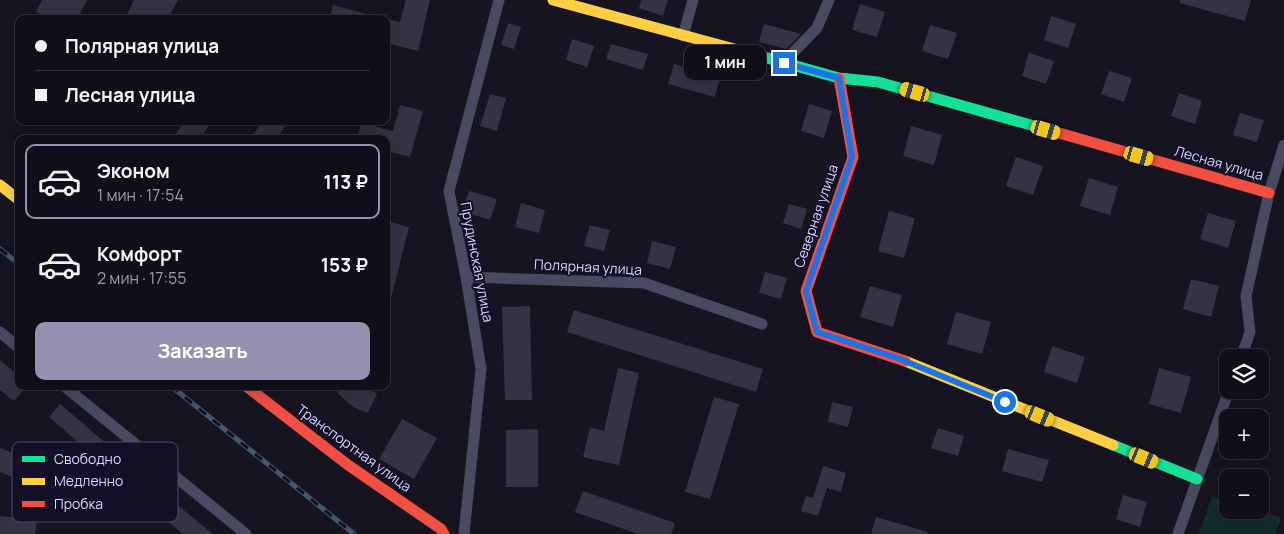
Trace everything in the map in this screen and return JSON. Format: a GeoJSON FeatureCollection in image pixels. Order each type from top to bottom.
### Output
{"type":"FeatureCollection","features":[{"type":"Feature","properties":{"kind":"street","name":"Прудинская улица"},"geometry":{"type":"LineString","coordinates":[[464,534],[481,370],[466,276],[449,191],[499,0]]}},
{"type":"Feature","properties":{"kind":"street","name":"Лесная улица"},"geometry":{"type":"LineString","coordinates":[[553,0],[839,78],[878,82],[1269,193]]}},
{"type":"Feature","properties":{"kind":"street"},"geometry":{"type":"LineString","coordinates":[[683,36],[692,0]]}},
{"type":"Feature","properties":{"kind":"street"},"geometry":{"type":"LineString","coordinates":[[784,63],[817,28],[829,0]]}},
{"type":"Feature","properties":{"kind":"street","name":"Северная улица"},"geometry":{"type":"LineString","coordinates":[[839,78],[852,157],[806,291],[817,332],[900,359],[1197,480]]}},
{"type":"Feature","properties":{"kind":"street"},"geometry":{"type":"LineString","coordinates":[[1244,349],[1250,332],[1246,296],[1269,193],[1284,145]]}},
{"type":"Feature","properties":{"kind":"street"},"geometry":{"type":"LineString","coordinates":[[0,185],[15,197]]}},
{"type":"Feature","properties":{"kind":"street","name":"Полярная улица"},"geometry":{"type":"LineString","coordinates":[[466,276],[644,283],[762,324]]}},
{"type":"Feature","properties":{"kind":"street"},"geometry":{"type":"LineString","coordinates":[[0,332],[15,345]]}},
{"type":"Feature","properties":{"kind":"street"},"geometry":{"type":"LineString","coordinates":[[69,390],[133,442]]}},
{"type":"Feature","properties":{"kind":"street","name":"Транспортная улица"},"geometry":{"type":"LineString","coordinates":[[251,390],[348,464],[441,529],[444,534]]}},
{"type":"Feature","properties":{"kind":"street"},"geometry":{"type":"LineString","coordinates":[[1178,534],[1226,399]]}},
{"type":"Feature","properties":{"kind":"street"},"geometry":{"type":"LineString","coordinates":[[178,479],[246,534]]}},
{"type":"Feature","properties":{"kind":"green space"},"geometry":{"type":"Polygon","coordinates":[[[1212,496],[1219,498],[1219,519],[1269,519],[1269,514],[1281,518],[1276,534],[1199,534],[1212,496]]]}},
{"type":"Feature","properties":{"kind":"building"},"geometry":{"type":"Polygon","coordinates":[[[42,0],[87,0],[79,15],[42,15],[36,12],[42,0]]]}},
{"type":"Feature","properties":{"kind":"building"},"geometry":{"type":"Polygon","coordinates":[[[134,0],[178,0],[170,15],[127,15],[134,0]]]}},
{"type":"Feature","properties":{"kind":"building"},"geometry":{"type":"Polygon","coordinates":[[[406,0],[430,0],[418,51],[390,44],[390,20],[400,22],[406,0]]]}},
{"type":"Feature","properties":{"kind":"building"},"geometry":{"type":"Polygon","coordinates":[[[641,0],[668,0],[663,16],[639,8],[641,0]]]}},
{"type":"Feature","properties":{"kind":"building"},"geometry":{"type":"Polygon","coordinates":[[[1180,0],[1251,0],[1245,21],[1180,3],[1180,0]]]}},
{"type":"Feature","properties":{"kind":"building"},"geometry":{"type":"Polygon","coordinates":[[[860,4],[885,12],[877,37],[852,30],[860,4]]]}},
{"type":"Feature","properties":{"kind":"building"},"geometry":{"type":"Polygon","coordinates":[[[333,5],[370,15],[331,15],[333,5]]]}},
{"type":"Feature","properties":{"kind":"building"},"geometry":{"type":"Polygon","coordinates":[[[1051,16],[1076,24],[1068,48],[1044,40],[1051,16]]]}},
{"type":"Feature","properties":{"kind":"building"},"geometry":{"type":"Polygon","coordinates":[[[508,23],[521,27],[514,49],[501,45],[508,23]]]}},
{"type":"Feature","properties":{"kind":"building"},"geometry":{"type":"Polygon","coordinates":[[[764,24],[801,34],[786,49],[759,42],[764,24]]]}},
{"type":"Feature","properties":{"kind":"building"},"geometry":{"type":"Polygon","coordinates":[[[930,25],[957,33],[948,59],[922,51],[930,25]]]}},
{"type":"Feature","properties":{"kind":"building"},"geometry":{"type":"Polygon","coordinates":[[[572,39],[594,46],[587,67],[566,60],[572,39]]]}},
{"type":"Feature","properties":{"kind":"building"},"geometry":{"type":"Polygon","coordinates":[[[611,44],[648,54],[643,70],[606,59],[611,44]]]}},
{"type":"Feature","properties":{"kind":"building"},"geometry":{"type":"Polygon","coordinates":[[[1029,53],[1054,61],[1046,84],[1022,76],[1029,53]]]}},
{"type":"Feature","properties":{"kind":"building"},"geometry":{"type":"Polygon","coordinates":[[[674,64],[720,77],[715,97],[668,84],[674,64]]]}},
{"type":"Feature","properties":{"kind":"building"},"geometry":{"type":"Polygon","coordinates":[[[1109,71],[1132,78],[1124,102],[1101,94],[1109,71]]]}},
{"type":"Feature","properties":{"kind":"building"},"geometry":{"type":"Polygon","coordinates":[[[1179,93],[1202,101],[1195,124],[1171,116],[1179,93]]]}},
{"type":"Feature","properties":{"kind":"building"},"geometry":{"type":"Polygon","coordinates":[[[490,94],[506,98],[497,131],[480,126],[490,94]]]}},
{"type":"Feature","properties":{"kind":"building"},"geometry":{"type":"Polygon","coordinates":[[[809,104],[832,111],[824,138],[801,131],[809,104]]]}},
{"type":"Feature","properties":{"kind":"building"},"geometry":{"type":"Polygon","coordinates":[[[400,105],[423,111],[410,157],[390,152],[390,135],[358,135],[360,125],[369,125],[393,131],[400,105]]]}},
{"type":"Feature","properties":{"kind":"building"},"geometry":{"type":"Polygon","coordinates":[[[1240,113],[1264,120],[1257,142],[1233,135],[1240,113]]]}},
{"type":"Feature","properties":{"kind":"building"},"geometry":{"type":"Polygon","coordinates":[[[182,125],[209,125],[203,135],[175,135],[182,125]]]}},
{"type":"Feature","properties":{"kind":"building"},"geometry":{"type":"Polygon","coordinates":[[[260,125],[286,125],[279,135],[253,135],[260,125]]]}},
{"type":"Feature","properties":{"kind":"building"},"geometry":{"type":"Polygon","coordinates":[[[911,126],[942,135],[934,165],[903,156],[911,126]]]}},
{"type":"Feature","properties":{"kind":"building"},"geometry":{"type":"Polygon","coordinates":[[[1016,157],[1043,166],[1033,195],[1006,186],[1016,157]]]}},
{"type":"Feature","properties":{"kind":"building"},"geometry":{"type":"Polygon","coordinates":[[[1089,178],[1118,187],[1110,215],[1080,206],[1089,178]]]}},
{"type":"Feature","properties":{"kind":"building"},"geometry":{"type":"Polygon","coordinates":[[[469,191],[497,199],[490,220],[462,211],[469,191]]]}},
{"type":"Feature","properties":{"kind":"building"},"geometry":{"type":"Polygon","coordinates":[[[521,203],[545,210],[539,233],[515,227],[521,203]]]}},
{"type":"Feature","properties":{"kind":"building"},"geometry":{"type":"Polygon","coordinates":[[[789,204],[807,209],[801,229],[783,223],[789,204]]]}},
{"type":"Feature","properties":{"kind":"building"},"geometry":{"type":"Polygon","coordinates":[[[889,211],[915,218],[904,258],[878,251],[889,211]]]}},
{"type":"Feature","properties":{"kind":"building"},"geometry":{"type":"Polygon","coordinates":[[[1208,213],[1236,221],[1228,248],[1200,239],[1208,213]]]}},
{"type":"Feature","properties":{"kind":"building"},"geometry":{"type":"Polygon","coordinates":[[[390,222],[409,227],[390,303],[390,222]]]}},
{"type":"Feature","properties":{"kind":"building"},"geometry":{"type":"Polygon","coordinates":[[[590,225],[610,230],[604,251],[584,246],[590,225]]]}},
{"type":"Feature","properties":{"kind":"building"},"geometry":{"type":"Polygon","coordinates":[[[652,241],[676,247],[670,269],[647,263],[652,241]]]}},
{"type":"Feature","properties":{"kind":"building"},"geometry":{"type":"Polygon","coordinates":[[[765,272],[787,278],[781,299],[759,293],[765,272]]]}},
{"type":"Feature","properties":{"kind":"building"},"geometry":{"type":"Polygon","coordinates":[[[1191,279],[1219,286],[1211,317],[1183,309],[1191,279]]]}},
{"type":"Feature","properties":{"kind":"building"},"geometry":{"type":"Polygon","coordinates":[[[870,286],[902,295],[893,327],[860,317],[870,286]]]}},
{"type":"Feature","properties":{"kind":"building"},"geometry":{"type":"Polygon","coordinates":[[[530,306],[532,400],[505,400],[502,307],[530,306]]]}},
{"type":"Feature","properties":{"kind":"building"},"geometry":{"type":"Polygon","coordinates":[[[574,310],[763,369],[756,392],[567,332],[574,310]]]}},
{"type":"Feature","properties":{"kind":"building"},"geometry":{"type":"Polygon","coordinates":[[[956,312],[991,322],[982,354],[947,344],[956,312]]]}},
{"type":"Feature","properties":{"kind":"building"},"geometry":{"type":"Polygon","coordinates":[[[1052,346],[1085,357],[1077,383],[1044,372],[1052,346]]]}},
{"type":"Feature","properties":{"kind":"building"},"geometry":{"type":"Polygon","coordinates":[[[0,360],[15,373],[15,390],[24,390],[14,401],[0,390],[0,360]]]}},
{"type":"Feature","properties":{"kind":"building"},"geometry":{"type":"Polygon","coordinates":[[[618,368],[639,373],[619,465],[583,457],[590,427],[604,431],[618,368]]]}},
{"type":"Feature","properties":{"kind":"building"},"geometry":{"type":"Polygon","coordinates":[[[1159,368],[1191,377],[1181,413],[1149,404],[1159,368]]]}},
{"type":"Feature","properties":{"kind":"building"},"geometry":{"type":"Polygon","coordinates":[[[337,390],[370,390],[377,394],[368,413],[353,407],[338,394],[337,390]]]}},
{"type":"Feature","properties":{"kind":"building"},"geometry":{"type":"Polygon","coordinates":[[[714,397],[739,404],[710,499],[685,492],[714,397]]]}},
{"type":"Feature","properties":{"kind":"building"},"geometry":{"type":"Polygon","coordinates":[[[832,402],[853,407],[848,427],[828,422],[832,402]]]}},
{"type":"Feature","properties":{"kind":"building"},"geometry":{"type":"Polygon","coordinates":[[[60,404],[105,442],[78,442],[49,417],[60,404]]]}},
{"type":"Feature","properties":{"kind":"building"},"geometry":{"type":"Polygon","coordinates":[[[402,419],[437,438],[414,479],[379,459],[402,419]]]}},
{"type":"Feature","properties":{"kind":"building"},"geometry":{"type":"Polygon","coordinates":[[[938,428],[964,436],[958,456],[931,448],[938,428]]]}},
{"type":"Feature","properties":{"kind":"building"},"geometry":{"type":"Polygon","coordinates":[[[538,429],[538,487],[506,487],[506,430],[538,429]]]}},
{"type":"Feature","properties":{"kind":"building"},"geometry":{"type":"Polygon","coordinates":[[[0,448],[12,453],[12,477],[0,472],[0,448]]]}},
{"type":"Feature","properties":{"kind":"building"},"geometry":{"type":"Polygon","coordinates":[[[1008,449],[1049,460],[1042,482],[1002,471],[1008,449]]]}},
{"type":"Feature","properties":{"kind":"building"},"geometry":{"type":"Polygon","coordinates":[[[823,466],[846,473],[841,492],[827,488],[818,516],[801,511],[806,496],[813,498],[823,466]]]}},
{"type":"Feature","properties":{"kind":"building"},"geometry":{"type":"Polygon","coordinates":[[[583,491],[675,523],[671,534],[638,534],[575,512],[583,491]]]}},
{"type":"Feature","properties":{"kind":"building"},"geometry":{"type":"Polygon","coordinates":[[[1123,495],[1147,502],[1140,527],[1116,519],[1123,495]]]}},
{"type":"Feature","properties":{"kind":"building"},"geometry":{"type":"Polygon","coordinates":[[[178,506],[213,534],[183,534],[168,522],[178,522],[178,506]]]}},
{"type":"Feature","properties":{"kind":"building"},"geometry":{"type":"Polygon","coordinates":[[[0,516],[12,517],[12,522],[37,522],[35,534],[0,534],[0,516]]]}},
{"type":"Feature","properties":{"kind":"building"},"geometry":{"type":"Polygon","coordinates":[[[876,517],[928,532],[927,534],[871,534],[876,517]]]}},
{"type":"Feature","properties":{"kind":"railway"},"geometry":{"type":"LineString","coordinates":[[0,249],[15,261]]}},
{"type":"Feature","properties":{"kind":"railway"},"geometry":{"type":"LineString","coordinates":[[176,390],[354,534]]}},
{"type":"Feature","properties":{"kind":"traffic: fast"},"geometry":{"type":"LineString","coordinates":[[760,56],[839,78],[878,82],[1052,131]]}},
{"type":"Feature","properties":{"kind":"traffic: fast"},"geometry":{"type":"LineString","coordinates":[[1113,445],[1197,479]]}},
{"type":"Feature","properties":{"kind":"traffic: slow"},"geometry":{"type":"LineString","coordinates":[[553,0],[760,56]]}},
{"type":"Feature","properties":{"kind":"traffic: slow"},"geometry":{"type":"LineString","coordinates":[[0,185],[15,197]]}},
{"type":"Feature","properties":{"kind":"traffic: slow"},"geometry":{"type":"LineString","coordinates":[[905,361],[1113,445]]}},
{"type":"Feature","properties":{"kind":"traffic: jam"},"geometry":{"type":"LineString","coordinates":[[839,78],[853,157],[806,291],[817,332],[905,361]]}},
{"type":"Feature","properties":{"kind":"traffic: jam"},"geometry":{"type":"LineString","coordinates":[[1052,131],[1269,193]]}},
{"type":"Feature","properties":{"kind":"traffic: jam"},"geometry":{"type":"LineString","coordinates":[[251,390],[348,465],[441,529],[444,534]]}},
{"type":"Feature","properties":{"kind":"route"},"geometry":{"type":"LineString","coordinates":[[784,63],[839,78],[852,157],[806,291],[817,332],[900,359],[1005,402]]}}]}
